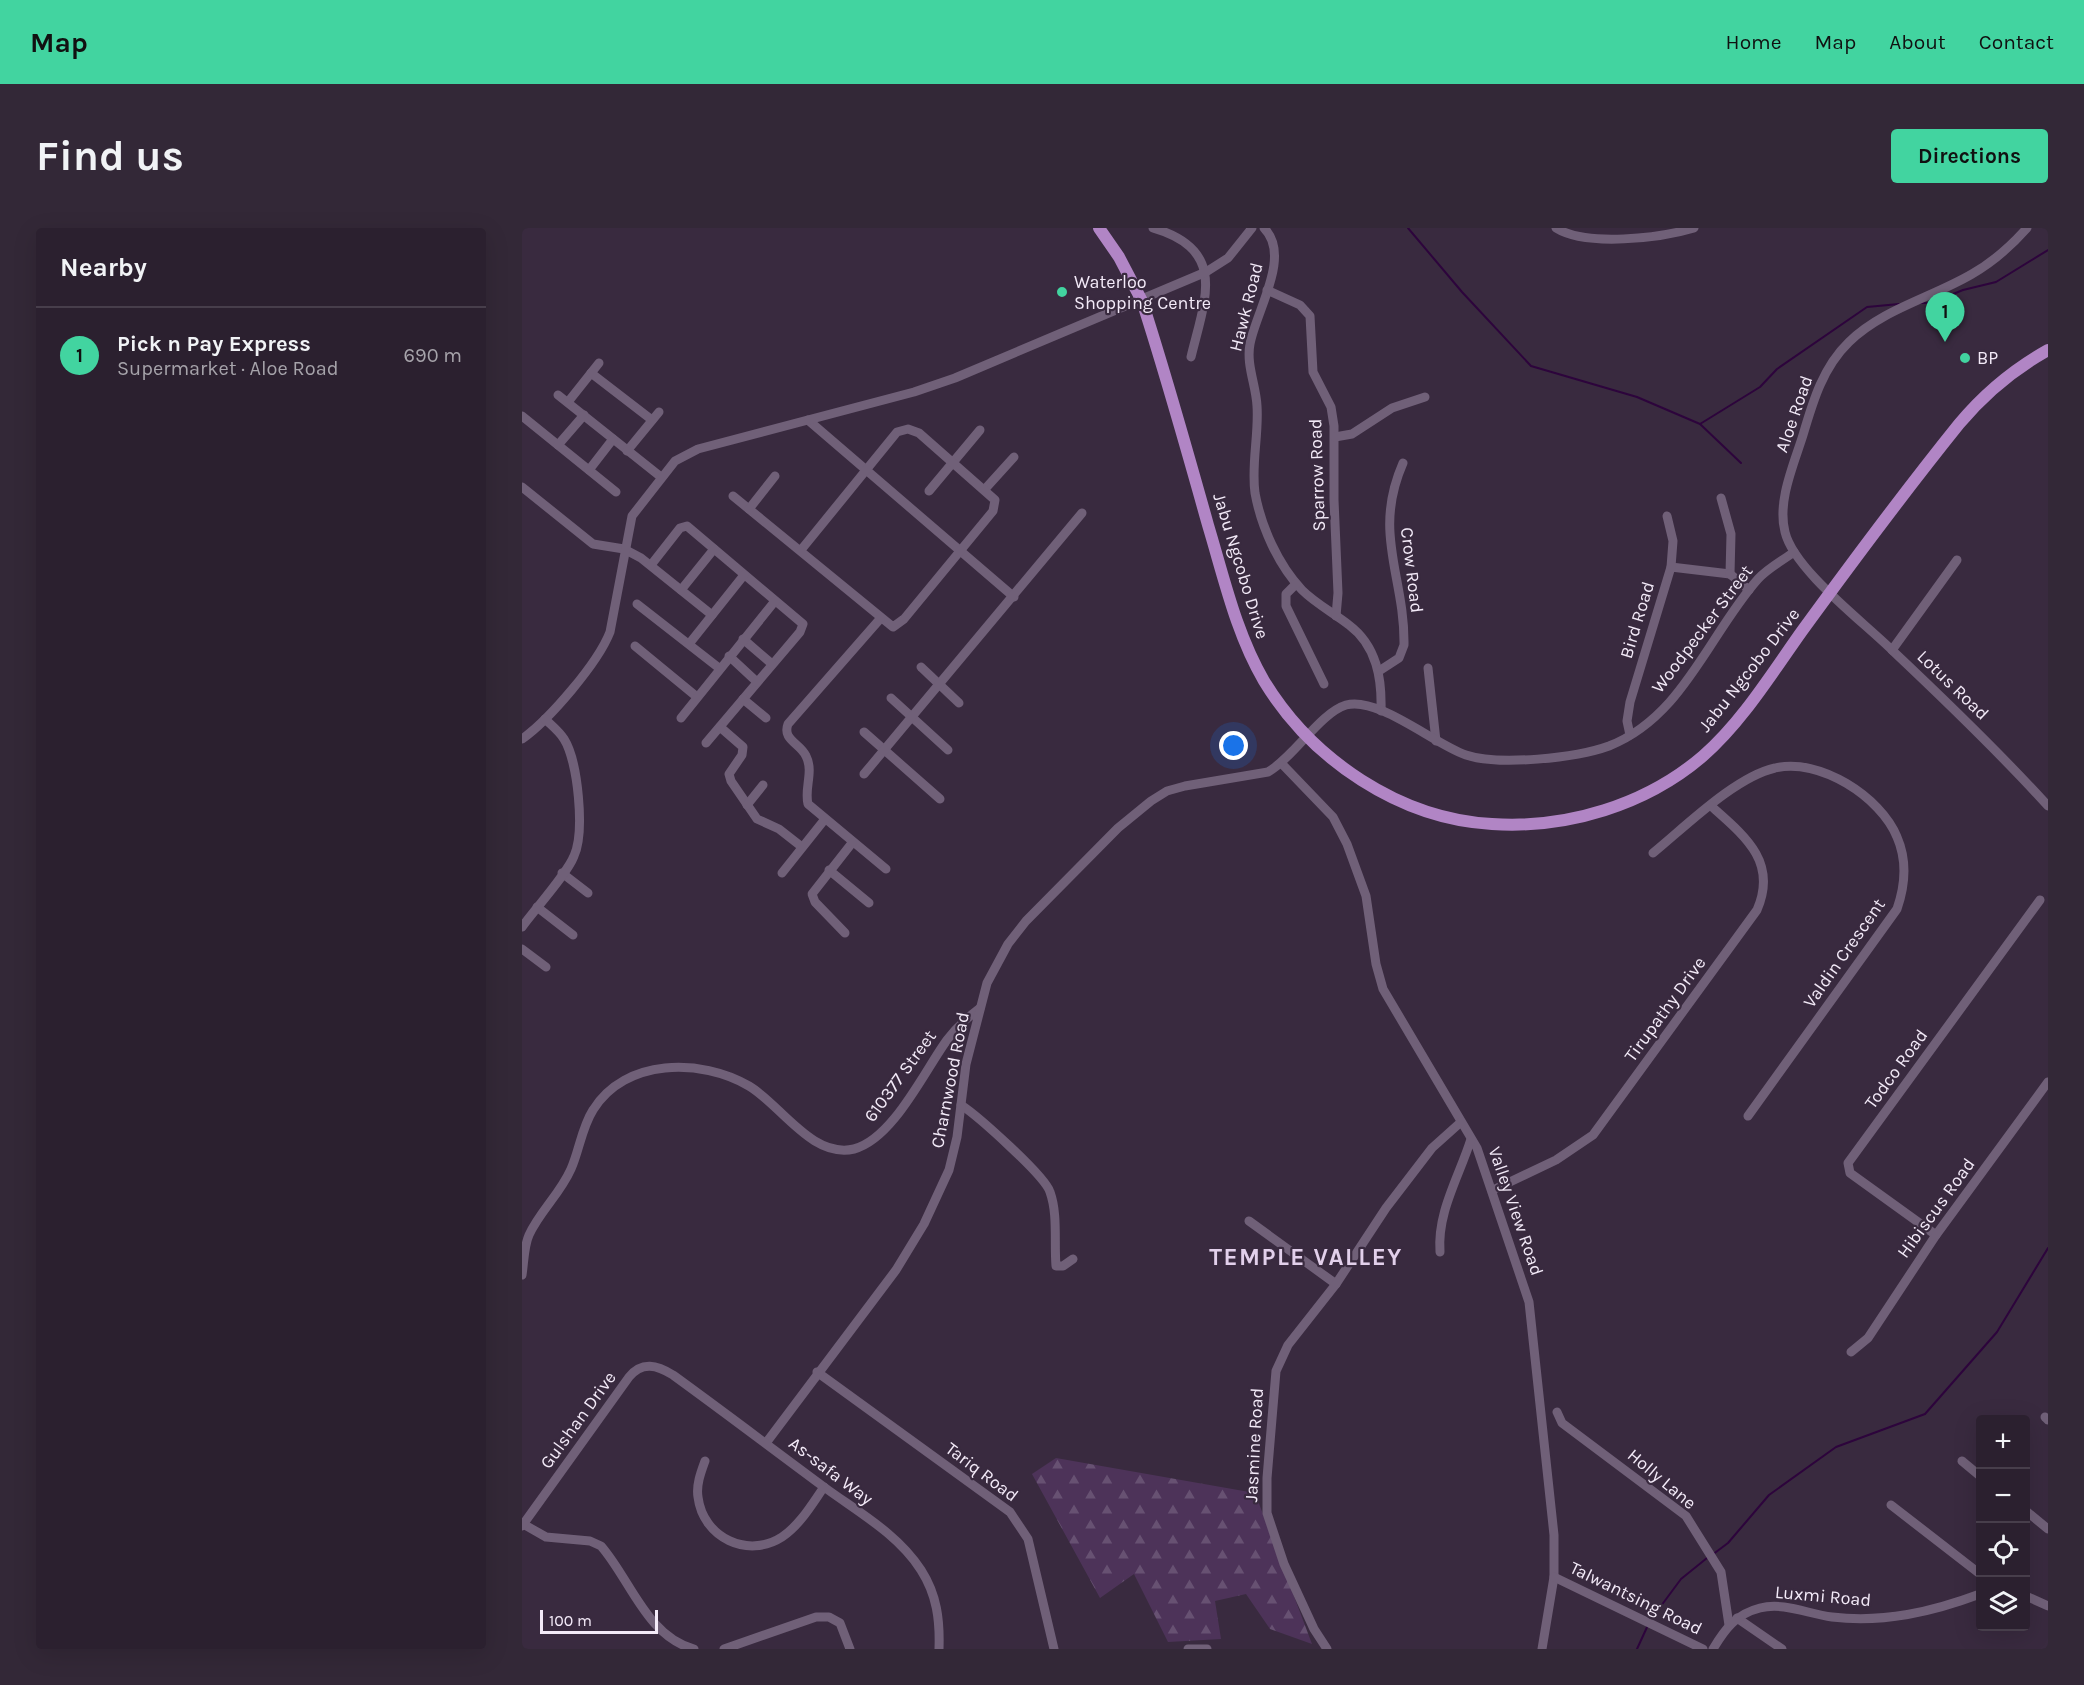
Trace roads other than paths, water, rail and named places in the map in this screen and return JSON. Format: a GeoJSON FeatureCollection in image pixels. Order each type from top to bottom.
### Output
{"type":"FeatureCollection","features":[{"type":"Feature","properties":{"kind":"main road","name":"Jabu Ngcobo Drive"},"geometry":{"type":"LineString","coordinates":[[1099,228],[1124,265],[1142,301],[1241,632],[1250,655],[1273,694],[1309,736],[1366,782],[1407,805],[1455,820],[1503,825],[1532,824],[1579,817],[1620,804],[1679,774],[1704,754],[1760,690],[1939,448],[1976,404],[2007,377],[2048,350]]}},
{"type":"Feature","properties":{"kind":"street"},"geometry":{"type":"LineString","coordinates":[[1153,228],[1186,242],[1197,253],[1206,272],[1207,291],[1191,357]]}},
{"type":"Feature","properties":{"kind":"street"},"geometry":{"type":"LineString","coordinates":[[522,739],[545,719],[598,656],[606,641],[632,516],[675,461],[698,449],[914,392],[955,378],[1142,301],[1206,272],[1228,258],[1252,228]]}},
{"type":"Feature","properties":{"kind":"street","name":"Hawk Road"},"geometry":{"type":"LineString","coordinates":[[1264,228],[1270,234],[1275,252],[1249,354],[1257,405],[1255,491],[1265,530],[1296,584],[1350,625],[1363,640],[1379,671],[1381,711]]}},
{"type":"Feature","properties":{"kind":"street"},"geometry":{"type":"LineString","coordinates":[[1556,228],[1573,236],[1601,238],[1694,228]]}},
{"type":"Feature","properties":{"kind":"street"},"geometry":{"type":"LineString","coordinates":[[1596,228],[1601,238]]}},
{"type":"Feature","properties":{"kind":"street","name":"Aloe Road"},"geometry":{"type":"LineString","coordinates":[[1830,593],[1794,552],[1784,530],[1784,504],[1817,391],[1836,356],[1858,333],[1874,321],[1972,274],[2001,254],[2027,228]]}},
{"type":"Feature","properties":{"kind":"street","name":"Sparrow Road"},"geometry":{"type":"LineString","coordinates":[[1267,290],[1300,305],[1310,316],[1313,372],[1331,407],[1335,437],[1336,616]]}},
{"type":"Feature","properties":{"kind":"street"},"geometry":{"type":"LineString","coordinates":[[568,402],[599,363]]}},
{"type":"Feature","properties":{"kind":"street"},"geometry":{"type":"LineString","coordinates":[[591,373],[655,416],[627,451]]}},
{"type":"Feature","properties":{"kind":"street"},"geometry":{"type":"LineString","coordinates":[[558,395],[661,477]]}},
{"type":"Feature","properties":{"kind":"street"},"geometry":{"type":"LineString","coordinates":[[1335,437],[1352,434],[1392,408],[1425,397]]}},
{"type":"Feature","properties":{"kind":"street"},"geometry":{"type":"LineString","coordinates":[[558,445],[584,415]]}},
{"type":"Feature","properties":{"kind":"street"},"geometry":{"type":"LineString","coordinates":[[522,416],[616,492]]}},
{"type":"Feature","properties":{"kind":"street"},"geometry":{"type":"LineString","coordinates":[[808,420],[1014,597]]}},
{"type":"Feature","properties":{"kind":"street"},"geometry":{"type":"LineString","coordinates":[[733,496],[801,550],[890,627],[896,626],[960,550],[995,507],[995,500],[919,433],[908,429],[897,432],[801,550]]}},
{"type":"Feature","properties":{"kind":"street"},"geometry":{"type":"LineString","coordinates":[[929,491],[980,430]]}},
{"type":"Feature","properties":{"kind":"street"},"geometry":{"type":"LineString","coordinates":[[589,470],[613,439]]}},
{"type":"Feature","properties":{"kind":"street"},"geometry":{"type":"LineString","coordinates":[[985,489],[1014,457]]}},
{"type":"Feature","properties":{"kind":"street","name":"Crow Road"},"geometry":{"type":"LineString","coordinates":[[1379,671],[1399,658],[1404,645],[1389,513],[1394,484],[1403,463]]}},
{"type":"Feature","properties":{"kind":"street"},"geometry":{"type":"LineString","coordinates":[[749,509],[775,476]]}},
{"type":"Feature","properties":{"kind":"street"},"geometry":{"type":"LineString","coordinates":[[522,487],[593,544],[624,549],[651,565],[712,615]]}},
{"type":"Feature","properties":{"kind":"street"},"geometry":{"type":"LineString","coordinates":[[1721,498],[1731,534],[1730,574]]}},
{"type":"Feature","properties":{"kind":"street"},"geometry":{"type":"LineString","coordinates":[[864,774],[1082,513]]}},
{"type":"Feature","properties":{"kind":"street","name":"Bird Road"},"geometry":{"type":"LineString","coordinates":[[1630,735],[1627,721],[1630,702],[1671,567],[1673,541],[1667,516]]}},
{"type":"Feature","properties":{"kind":"street"},"geometry":{"type":"LineString","coordinates":[[651,565],[683,526],[690,528],[801,621],[802,627],[706,743]]}},
{"type":"Feature","properties":{"kind":"street"},"geometry":{"type":"LineString","coordinates":[[681,590],[714,549]]}},
{"type":"Feature","properties":{"kind":"street","name":"Woodpecker Street"},"geometry":{"type":"LineString","coordinates":[[1309,736],[1332,713],[1345,706],[1359,704],[1381,711],[1436,741],[1477,758],[1573,756],[1609,746],[1630,735],[1659,712],[1683,685],[1749,590],[1765,573],[1794,552]]}},
{"type":"Feature","properties":{"kind":"street"},"geometry":{"type":"LineString","coordinates":[[1892,650],[1958,560]]}},
{"type":"Feature","properties":{"kind":"street"},"geometry":{"type":"LineString","coordinates":[[1671,567],[1730,574],[1749,590]]}},
{"type":"Feature","properties":{"kind":"street"},"geometry":{"type":"LineString","coordinates":[[689,644],[744,575]]}},
{"type":"Feature","properties":{"kind":"street"},"geometry":{"type":"LineString","coordinates":[[1296,584],[1286,594],[1286,606],[1324,684]]}},
{"type":"Feature","properties":{"kind":"street","name":"Lotus Road"},"geometry":{"type":"LineString","coordinates":[[1830,593],[1992,746],[2048,806]]}},
{"type":"Feature","properties":{"kind":"street"},"geometry":{"type":"LineString","coordinates":[[681,718],[775,601]]}},
{"type":"Feature","properties":{"kind":"street"},"geometry":{"type":"LineString","coordinates":[[637,604],[719,668]]}},
{"type":"Feature","properties":{"kind":"street"},"geometry":{"type":"LineString","coordinates":[[880,619],[787,728],[788,737],[804,752],[809,763],[808,804],[852,843],[886,868]]}},
{"type":"Feature","properties":{"kind":"street"},"geometry":{"type":"LineString","coordinates":[[743,639],[772,664]]}},
{"type":"Feature","properties":{"kind":"street"},"geometry":{"type":"LineString","coordinates":[[635,646],[697,697]]}},
{"type":"Feature","properties":{"kind":"street"},"geometry":{"type":"LineString","coordinates":[[729,656],[757,682]]}},
{"type":"Feature","properties":{"kind":"street"},"geometry":{"type":"LineString","coordinates":[[921,668],[959,703]]}},
{"type":"Feature","properties":{"kind":"street"},"geometry":{"type":"LineString","coordinates":[[1428,668],[1436,741]]}},
{"type":"Feature","properties":{"kind":"street"},"geometry":{"type":"LineString","coordinates":[[891,698],[948,750]]}},
{"type":"Feature","properties":{"kind":"street"},"geometry":{"type":"LineString","coordinates":[[743,699],[766,718]]}},
{"type":"Feature","properties":{"kind":"street"},"geometry":{"type":"LineString","coordinates":[[522,927],[573,860],[577,846],[578,802],[569,751],[564,739],[545,719]]}},
{"type":"Feature","properties":{"kind":"street"},"geometry":{"type":"LineString","coordinates":[[720,727],[743,747],[742,754],[729,774],[747,805],[761,822],[779,829],[802,847]]}},
{"type":"Feature","properties":{"kind":"street"},"geometry":{"type":"LineString","coordinates":[[864,732],[940,799]]}},
{"type":"Feature","properties":{"kind":"street","name":"Charnwood Road"},"geometry":{"type":"LineString","coordinates":[[766,1443],[817,1372],[890,1278],[924,1224],[949,1170],[966,1064],[980,1008],[994,969],[1026,921],[1118,828],[1151,801],[1167,791],[1185,786],[1268,772],[1282,764],[1309,736]]}},
{"type":"Feature","properties":{"kind":"street","name":"Valley View Road"},"geometry":{"type":"LineString","coordinates":[[1282,764],[1319,802],[1340,828],[1364,889],[1381,983],[1471,1139],[1493,1190],[1522,1279],[1532,1318],[1553,1525],[1554,1577],[1542,1649]]}},
{"type":"Feature","properties":{"kind":"street","name":"Valdin Crescent"},"geometry":{"type":"LineString","coordinates":[[1653,853],[1743,780],[1786,766],[1810,767],[1846,784],[1880,812],[1897,837],[1904,864],[1901,897],[1890,922],[1748,1116]]}},
{"type":"Feature","properties":{"kind":"street"},"geometry":{"type":"LineString","coordinates":[[747,805],[763,785]]}},
{"type":"Feature","properties":{"kind":"street","name":"Tirupathy Drive"},"geometry":{"type":"LineString","coordinates":[[1493,1190],[1556,1160],[1593,1135],[1757,910],[1764,890],[1764,878],[1757,855],[1737,829],[1711,806]]}},
{"type":"Feature","properties":{"kind":"street"},"geometry":{"type":"LineString","coordinates":[[782,873],[825,819]]}},
{"type":"Feature","properties":{"kind":"street"},"geometry":{"type":"LineString","coordinates":[[845,933],[812,896],[813,891],[852,843]]}},
{"type":"Feature","properties":{"kind":"street"},"geometry":{"type":"LineString","coordinates":[[830,870],[869,903]]}},
{"type":"Feature","properties":{"kind":"street"},"geometry":{"type":"LineString","coordinates":[[562,873],[588,893]]}},
{"type":"Feature","properties":{"kind":"street","name":"Todco Road"},"geometry":{"type":"LineString","coordinates":[[1936,1235],[1850,1173],[1848,1162],[2040,900]]}},
{"type":"Feature","properties":{"kind":"street"},"geometry":{"type":"LineString","coordinates":[[537,907],[573,935]]}},
{"type":"Feature","properties":{"kind":"street"},"geometry":{"type":"LineString","coordinates":[[522,949],[546,967]]}},
{"type":"Feature","properties":{"kind":"street","name":"610377 Street"},"geometry":{"type":"LineString","coordinates":[[522,1275],[530,1234],[564,1183],[592,1111],[600,1100],[623,1081],[649,1070],[664,1068],[695,1069],[730,1077],[761,1094],[818,1143],[835,1149],[856,1148],[877,1136],[906,1100],[947,1040],[980,1008]]}},
{"type":"Feature","properties":{"kind":"street","name":"Hibiscus Road"},"geometry":{"type":"LineString","coordinates":[[1851,1352],[1868,1338],[1936,1235],[2048,1082]]}},
{"type":"Feature","properties":{"kind":"street"},"geometry":{"type":"LineString","coordinates":[[961,1105],[982,1119],[1044,1180],[1053,1207],[1056,1266],[1063,1266],[1073,1259]]}},
{"type":"Feature","properties":{"kind":"street","name":"Jasmine Road"},"geometry":{"type":"LineString","coordinates":[[1327,1649],[1314,1629],[1275,1542],[1266,1498],[1274,1382],[1279,1361],[1336,1284],[1386,1208],[1432,1148],[1461,1122]]}},
{"type":"Feature","properties":{"kind":"street"},"geometry":{"type":"LineString","coordinates":[[1440,1252],[1438,1231],[1442,1214],[1471,1139]]}},
{"type":"Feature","properties":{"kind":"street"},"geometry":{"type":"LineString","coordinates":[[1249,1221],[1336,1284]]}},
{"type":"Feature","properties":{"kind":"street","name":"As-safa Way"},"geometry":{"type":"LineString","coordinates":[[643,1367],[657,1367],[673,1375],[892,1538],[920,1568],[933,1593],[938,1614],[939,1649]]}},
{"type":"Feature","properties":{"kind":"street","name":"Gulshan Drive"},"geometry":{"type":"LineString","coordinates":[[523,1525],[629,1377],[643,1367]]}},
{"type":"Feature","properties":{"kind":"street","name":"Tariq Road"},"geometry":{"type":"LineString","coordinates":[[817,1372],[1010,1512],[1028,1539],[1054,1649]]}},
{"type":"Feature","properties":{"kind":"street","name":"Holly Lane"},"geometry":{"type":"LineString","coordinates":[[1557,1412],[1562,1423],[1682,1512],[1708,1550],[1724,1582],[1729,1625]]}},
{"type":"Feature","properties":{"kind":"street"},"geometry":{"type":"LineString","coordinates":[[705,1461],[698,1486],[700,1506],[718,1535],[737,1544],[760,1545],[782,1537],[794,1526],[824,1487]]}},
{"type":"Feature","properties":{"kind":"street"},"geometry":{"type":"LineString","coordinates":[[1962,1461],[1976,1473]]}},
{"type":"Feature","properties":{"kind":"street"},"geometry":{"type":"LineString","coordinates":[[1891,1505],[1976,1571]]}},
{"type":"Feature","properties":{"kind":"street"},"geometry":{"type":"LineString","coordinates":[[2030,1515],[2048,1529]]}},
{"type":"Feature","properties":{"kind":"street"},"geometry":{"type":"LineString","coordinates":[[523,1525],[546,1537],[590,1541],[601,1546],[661,1630],[679,1644],[694,1649]]}},
{"type":"Feature","properties":{"kind":"street","name":"Talwantsing Road"},"geometry":{"type":"LineString","coordinates":[[1554,1577],[1665,1628],[1703,1649]]}},
{"type":"Feature","properties":{"kind":"street","name":"Luxmi Road"},"geometry":{"type":"LineString","coordinates":[[1713,1649],[1729,1625],[1737,1618],[1761,1608],[1782,1606],[1843,1617],[1919,1614],[1976,1595]]}},
{"type":"Feature","properties":{"kind":"street"},"geometry":{"type":"LineString","coordinates":[[2030,1598],[2048,1606]]}},
{"type":"Feature","properties":{"kind":"street"},"geometry":{"type":"LineString","coordinates":[[724,1649],[821,1616],[840,1623],[850,1649]]}},
{"type":"Feature","properties":{"kind":"street"},"geometry":{"type":"LineString","coordinates":[[1737,1618],[1782,1649]]}},
{"type":"Feature","properties":{"kind":"street"},"geometry":{"type":"LineString","coordinates":[[1188,1649],[1207,1649]]}},
{"type":"Feature","properties":{"kind":"waterway"},"geometry":{"type":"LineString","coordinates":[[1408,228],[1462,292],[1531,366],[1637,397],[1700,424],[1741,463]]}},
{"type":"Feature","properties":{"kind":"waterway"},"geometry":{"type":"LineString","coordinates":[[1919,303],[1931,303],[1963,290],[1996,282],[2048,250]]}},
{"type":"Feature","properties":{"kind":"waterway"},"geometry":{"type":"LineString","coordinates":[[1700,424],[1760,387],[1777,369],[1867,307],[1899,304]]}},
{"type":"Feature","properties":{"kind":"waterway"},"geometry":{"type":"LineString","coordinates":[[1712,1555],[1728,1543],[1769,1495],[1836,1447],[1925,1414],[1997,1332],[2048,1248]]}},
{"type":"Feature","properties":{"kind":"waterway"},"geometry":{"type":"LineString","coordinates":[[1658,1610],[1681,1579],[1707,1558]]}},
{"type":"Feature","properties":{"kind":"waterway"},"geometry":{"type":"LineString","coordinates":[[1637,1649],[1648,1625]]}},
{"type":"Feature","properties":{"kind":"place","name":"Waterloo Shopping Centre"},"geometry":{"type":"Point","coordinates":[1062,292]}},
{"type":"Feature","properties":{"kind":"place","name":"Pick n Pay Express"},"geometry":{"type":"Point","coordinates":[1945,342]}},
{"type":"Feature","properties":{"kind":"place","name":"BP"},"geometry":{"type":"Point","coordinates":[1965,358]}},
{"type":"Feature","properties":{"kind":"district","name":"TEMPLE VALLEY"},"geometry":{"type":"Point","coordinates":[1306,1257]}}]}
